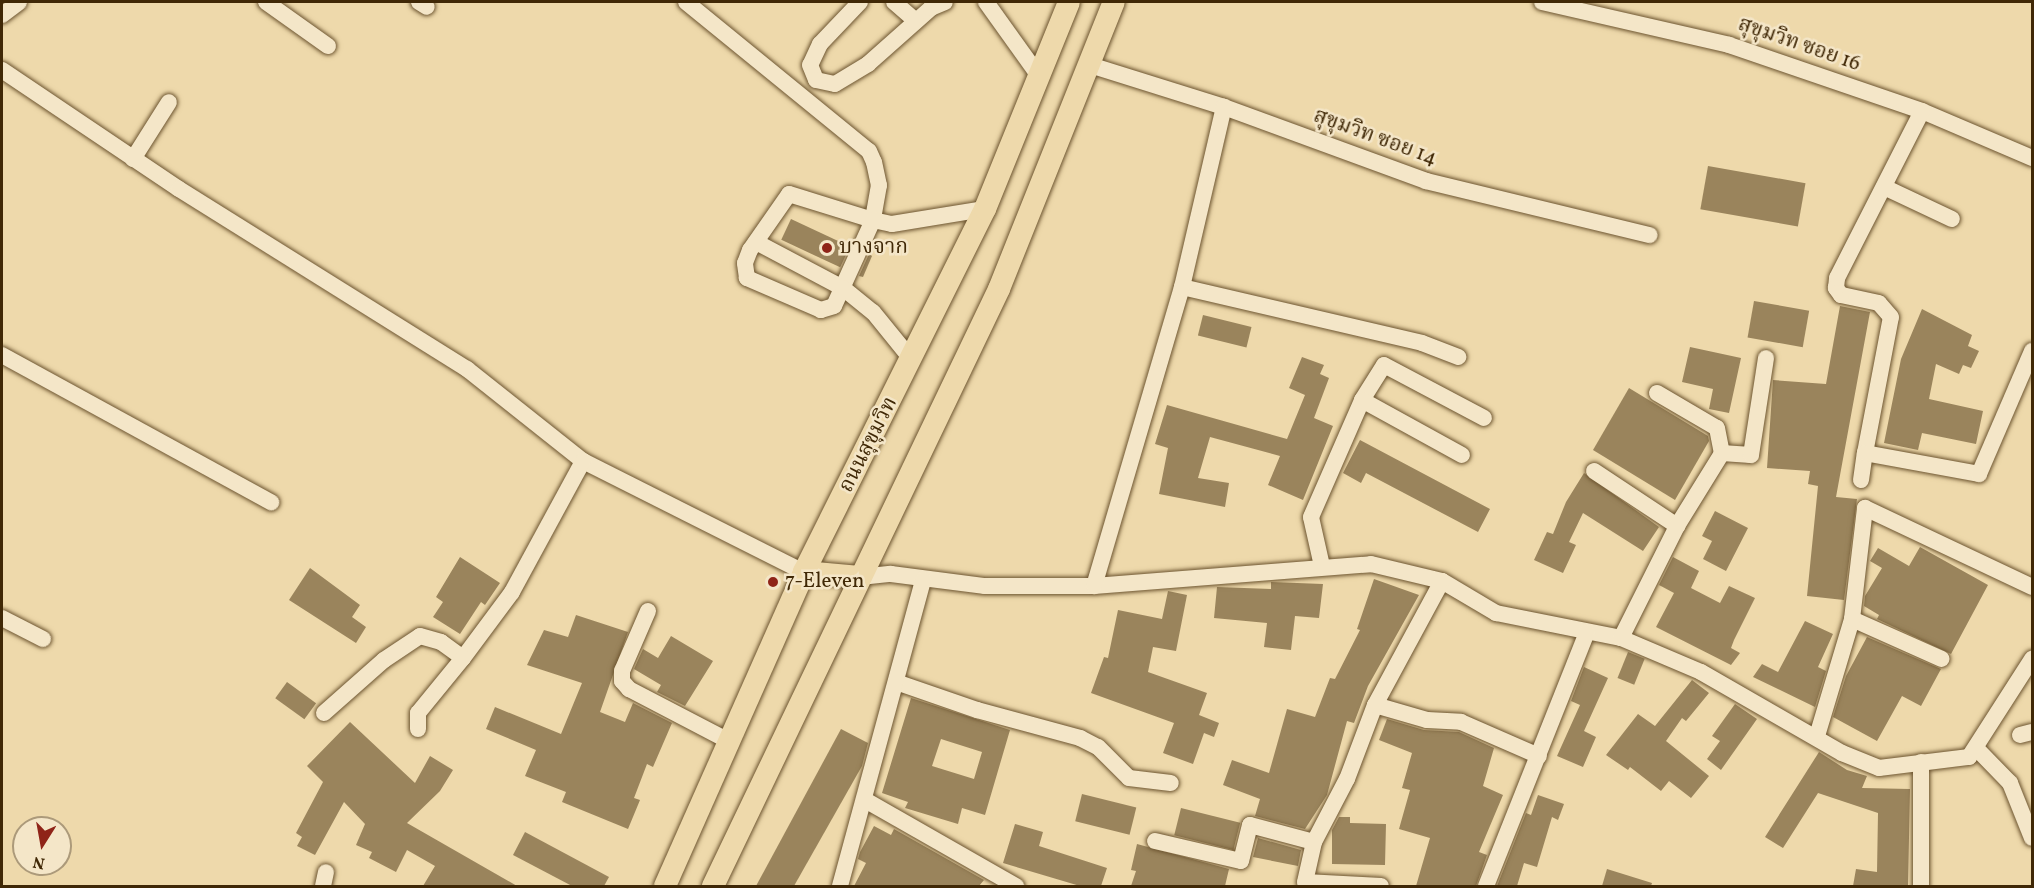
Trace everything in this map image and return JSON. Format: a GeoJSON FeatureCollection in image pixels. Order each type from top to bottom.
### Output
{"type":"FeatureCollection","features":[{"type":"Feature","properties":{"kind":"main road","name":"ถนนสุขุมวิท"},"geometry":{"type":"LineString","coordinates":[[665,886],[727,740],[804,572],[912,360],[985,209],[1069,2]]}},
{"type":"Feature","properties":{"kind":"main road"},"geometry":{"type":"LineString","coordinates":[[713,886],[999,289],[1114,2]]}},
{"type":"Feature","properties":{"kind":"main road"},"geometry":{"type":"LineString","coordinates":[[804,572],[860,577]]}},
{"type":"Feature","properties":{"kind":"street"},"geometry":{"type":"LineString","coordinates":[[2,15],[19,2]]}},
{"type":"Feature","properties":{"kind":"street"},"geometry":{"type":"LineString","coordinates":[[266,2],[328,46]]}},
{"type":"Feature","properties":{"kind":"street"},"geometry":{"type":"LineString","coordinates":[[686,2],[869,151],[879,185],[873,220],[834,306],[822,310],[747,278],[745,263],[756,242],[789,194],[873,220],[892,224],[985,209]]}},
{"type":"Feature","properties":{"kind":"street"},"geometry":{"type":"LineString","coordinates":[[860,2],[820,44],[810,65],[816,80],[835,84],[868,64],[916,21],[945,2]]}},
{"type":"Feature","properties":{"kind":"street"},"geometry":{"type":"LineString","coordinates":[[894,2],[916,21]]}},
{"type":"Feature","properties":{"kind":"street"},"geometry":{"type":"LineString","coordinates":[[986,2],[1040,76]]}},
{"type":"Feature","properties":{"kind":"street","name":"สุขุมวิท ซอย 16"},"geometry":{"type":"LineString","coordinates":[[1542,2],[1729,45],[1922,111],[2032,158]]}},
{"type":"Feature","properties":{"kind":"street","name":"สุขุมวิท ซอย 14"},"geometry":{"type":"LineString","coordinates":[[1090,65],[1224,107],[1426,181],[1650,235]]}},
{"type":"Feature","properties":{"kind":"street"},"geometry":{"type":"LineString","coordinates":[[2,70],[133,159],[467,369],[583,461],[804,572]]}},
{"type":"Feature","properties":{"kind":"street"},"geometry":{"type":"LineString","coordinates":[[133,159],[169,102]]}},
{"type":"Feature","properties":{"kind":"street"},"geometry":{"type":"LineString","coordinates":[[1094,586],[1182,287],[1224,107]]}},
{"type":"Feature","properties":{"kind":"street"},"geometry":{"type":"LineString","coordinates":[[1861,480],[1891,317],[1879,303],[1841,295],[1836,288],[1837,278],[1922,111]]}},
{"type":"Feature","properties":{"kind":"street"},"geometry":{"type":"LineString","coordinates":[[1884,187],[1952,219]]}},
{"type":"Feature","properties":{"kind":"street"},"geometry":{"type":"LineString","coordinates":[[756,242],[843,288],[873,312],[912,360]]}},
{"type":"Feature","properties":{"kind":"street"},"geometry":{"type":"LineString","coordinates":[[1182,287],[1422,343],[1458,357]]}},
{"type":"Feature","properties":{"kind":"street"},"geometry":{"type":"LineString","coordinates":[[1865,453],[1979,474],[2032,351]]}},
{"type":"Feature","properties":{"kind":"street"},"geometry":{"type":"LineString","coordinates":[[2,355],[271,502]]}},
{"type":"Feature","properties":{"kind":"street"},"geometry":{"type":"LineString","coordinates":[[1722,453],[1751,455],[1766,358]]}},
{"type":"Feature","properties":{"kind":"street"},"geometry":{"type":"LineString","coordinates":[[1322,566],[1311,517],[1362,400],[1384,365],[1484,418]]}},
{"type":"Feature","properties":{"kind":"street"},"geometry":{"type":"LineString","coordinates":[[1621,638],[1677,526],[1722,453],[1717,428],[1657,393]]}},
{"type":"Feature","properties":{"kind":"street"},"geometry":{"type":"LineString","coordinates":[[1362,400],[1462,455]]}},
{"type":"Feature","properties":{"kind":"street"},"geometry":{"type":"LineString","coordinates":[[418,729],[418,713],[512,592],[583,461]]}},
{"type":"Feature","properties":{"kind":"street"},"geometry":{"type":"LineString","coordinates":[[1594,471],[1677,526]]}},
{"type":"Feature","properties":{"kind":"street"},"geometry":{"type":"LineString","coordinates":[[1817,736],[1852,620],[1865,508],[2032,587]]}},
{"type":"Feature","properties":{"kind":"street"},"geometry":{"type":"LineString","coordinates":[[860,577],[891,574],[923,580],[985,586],[1094,586],[1322,566],[1371,564],[1442,580],[1496,613],[1621,638],[1701,672],[1817,736],[1842,753],[1880,768],[1969,757],[2032,659]]}},
{"type":"Feature","properties":{"kind":"street"},"geometry":{"type":"LineString","coordinates":[[840,886],[923,580]]}},
{"type":"Feature","properties":{"kind":"street"},"geometry":{"type":"LineString","coordinates":[[1381,886],[1305,882],[1314,842],[1347,779],[1375,705],[1442,580]]}},
{"type":"Feature","properties":{"kind":"street"},"geometry":{"type":"LineString","coordinates":[[648,611],[622,671],[622,681],[629,689],[727,740]]}},
{"type":"Feature","properties":{"kind":"street"},"geometry":{"type":"LineString","coordinates":[[2,618],[43,639]]}},
{"type":"Feature","properties":{"kind":"street"},"geometry":{"type":"LineString","coordinates":[[1852,620],[1942,659]]}},
{"type":"Feature","properties":{"kind":"street"},"geometry":{"type":"LineString","coordinates":[[1486,886],[1587,632]]}},
{"type":"Feature","properties":{"kind":"street"},"geometry":{"type":"LineString","coordinates":[[324,713],[384,660],[420,636],[441,642],[463,658]]}},
{"type":"Feature","properties":{"kind":"street"},"geometry":{"type":"LineString","coordinates":[[896,682],[988,714],[1080,738],[1098,747],[1129,778],[1172,783]]}},
{"type":"Feature","properties":{"kind":"street"},"geometry":{"type":"LineString","coordinates":[[1375,705],[1427,720],[1461,722],[1539,756]]}},
{"type":"Feature","properties":{"kind":"street"},"geometry":{"type":"LineString","coordinates":[[1976,748],[2010,783],[2032,838]]}},
{"type":"Feature","properties":{"kind":"street"},"geometry":{"type":"LineString","coordinates":[[1921,762],[1921,886]]}},
{"type":"Feature","properties":{"kind":"street"},"geometry":{"type":"LineString","coordinates":[[865,800],[1016,886]]}},
{"type":"Feature","properties":{"kind":"street"},"geometry":{"type":"LineString","coordinates":[[1155,841],[1241,861],[1250,825],[1314,842]]}},
{"type":"Feature","properties":{"kind":"building"},"geometry":{"type":"Polygon","coordinates":[[[1708,166],[1805,183],[1798,227],[1700,209],[1708,166]]]}},
{"type":"Feature","properties":{"kind":"building","name":"บางจาก"},"geometry":{"type":"Polygon","coordinates":[[[791,219],[850,246],[840,267],[781,240],[791,219]]]}},
{"type":"Feature","properties":{"kind":"building"},"geometry":{"type":"Polygon","coordinates":[[[869,254],[872,256],[863,277],[859,276],[869,254]]]}},
{"type":"Feature","properties":{"kind":"building"},"geometry":{"type":"Polygon","coordinates":[[[1754,301],[1809,311],[1803,347],[1748,337],[1754,301]]]}},
{"type":"Feature","properties":{"kind":"building"},"geometry":{"type":"Polygon","coordinates":[[[1840,306],[1870,312],[1836,497],[1857,499],[1844,600],[1807,596],[1818,486],[1808,484],[1810,471],[1767,468],[1773,380],[1826,384],[1840,306]]]}},
{"type":"Feature","properties":{"kind":"building"},"geometry":{"type":"Polygon","coordinates":[[[1922,309],[1972,335],[1968,346],[1979,351],[1971,368],[1963,365],[1959,374],[1936,364],[1929,399],[1983,411],[1976,444],[1922,433],[1918,450],[1884,443],[1901,359],[1922,309]]]}},
{"type":"Feature","properties":{"kind":"building"},"geometry":{"type":"Polygon","coordinates":[[[1203,315],[1252,327],[1246,347],[1198,335],[1203,315]]]}},
{"type":"Feature","properties":{"kind":"building"},"geometry":{"type":"Polygon","coordinates":[[[1690,347],[1741,358],[1729,413],[1709,409],[1713,389],[1682,382],[1690,347]]]}},
{"type":"Feature","properties":{"kind":"building"},"geometry":{"type":"Polygon","coordinates":[[[1302,357],[1324,365],[1320,374],[1329,378],[1314,418],[1333,426],[1303,500],[1268,485],[1280,456],[1210,437],[1198,478],[1229,483],[1225,507],[1159,494],[1168,448],[1155,444],[1167,405],[1287,439],[1305,395],[1289,388],[1302,357]]]}},
{"type":"Feature","properties":{"kind":"building"},"geometry":{"type":"Polygon","coordinates":[[[1629,388],[1708,436],[1709,441],[1675,500],[1593,450],[1629,388]]]}},
{"type":"Feature","properties":{"kind":"building"},"geometry":{"type":"Polygon","coordinates":[[[1360,440],[1490,509],[1478,532],[1366,473],[1361,483],[1343,473],[1360,440]]]}},
{"type":"Feature","properties":{"kind":"building"},"geometry":{"type":"Polygon","coordinates":[[[1584,473],[1659,527],[1643,551],[1583,513],[1569,542],[1576,545],[1563,573],[1534,560],[1547,532],[1553,534],[1566,502],[1584,473]]]}},
{"type":"Feature","properties":{"kind":"building"},"geometry":{"type":"Polygon","coordinates":[[[1715,511],[1748,528],[1726,571],[1703,559],[1712,541],[1702,536],[1715,511]]]}},
{"type":"Feature","properties":{"kind":"building"},"geometry":{"type":"Polygon","coordinates":[[[1920,547],[1988,585],[1951,654],[1877,619],[1879,615],[1864,606],[1865,596],[1882,568],[1870,561],[1878,548],[1909,566],[1920,547]]]}},
{"type":"Feature","properties":{"kind":"building"},"geometry":{"type":"Polygon","coordinates":[[[460,557],[500,583],[485,605],[481,602],[460,634],[433,617],[443,602],[436,597],[460,557]]]}},
{"type":"Feature","properties":{"kind":"building"},"geometry":{"type":"Polygon","coordinates":[[[1673,557],[1699,571],[1691,588],[1720,603],[1729,586],[1755,598],[1731,648],[1740,653],[1731,665],[1656,627],[1674,593],[1659,585],[1673,557]]]}},
{"type":"Feature","properties":{"kind":"building"},"geometry":{"type":"Polygon","coordinates":[[[310,568],[360,605],[352,617],[366,627],[356,643],[289,600],[310,568]]]}},
{"type":"Feature","properties":{"kind":"building"},"geometry":{"type":"Polygon","coordinates":[[[1374,579],[1419,595],[1368,686],[1354,723],[1347,721],[1327,795],[1305,829],[1255,816],[1260,799],[1223,785],[1232,760],[1269,773],[1287,709],[1315,717],[1330,678],[1335,679],[1360,630],[1357,629],[1374,579]]]}},
{"type":"Feature","properties":{"kind":"building"},"geometry":{"type":"Polygon","coordinates":[[[1271,582],[1323,584],[1319,618],[1295,616],[1291,650],[1264,647],[1267,623],[1214,618],[1217,587],[1271,589],[1271,582]]]}},
{"type":"Feature","properties":{"kind":"building"},"geometry":{"type":"Polygon","coordinates":[[[1168,591],[1187,595],[1176,651],[1153,647],[1148,672],[1207,693],[1199,715],[1219,723],[1214,737],[1204,733],[1193,764],[1163,753],[1174,723],[1091,693],[1104,657],[1108,658],[1118,610],[1162,619],[1168,591]]]}},
{"type":"Feature","properties":{"kind":"building"},"geometry":{"type":"Polygon","coordinates":[[[576,615],[628,632],[600,712],[625,722],[633,703],[672,723],[653,767],[647,764],[634,798],[640,800],[628,829],[562,802],[566,792],[525,776],[536,750],[486,729],[495,707],[561,734],[582,683],[527,665],[544,630],[568,637],[576,615]]]}},
{"type":"Feature","properties":{"kind":"building"},"geometry":{"type":"Polygon","coordinates":[[[1805,621],[1833,634],[1818,667],[1826,671],[1815,707],[1753,677],[1762,664],[1778,672],[1805,621]]]}},
{"type":"Feature","properties":{"kind":"building"},"geometry":{"type":"Polygon","coordinates":[[[671,636],[713,661],[685,706],[657,692],[661,685],[634,669],[643,649],[658,658],[671,636]]]}},
{"type":"Feature","properties":{"kind":"building"},"geometry":{"type":"Polygon","coordinates":[[[1867,637],[1941,669],[1921,706],[1902,696],[1877,741],[1833,717],[1846,676],[1867,637]]]}},
{"type":"Feature","properties":{"kind":"building"},"geometry":{"type":"Polygon","coordinates":[[[1628,652],[1645,659],[1634,685],[1618,678],[1628,652]]]}},
{"type":"Feature","properties":{"kind":"building"},"geometry":{"type":"Polygon","coordinates":[[[1584,667],[1608,678],[1584,731],[1596,737],[1583,767],[1557,756],[1580,705],[1571,701],[1584,667]]]}},
{"type":"Feature","properties":{"kind":"building"},"geometry":{"type":"Polygon","coordinates":[[[1692,680],[1709,693],[1686,721],[1682,718],[1666,741],[1709,776],[1691,798],[1669,781],[1661,791],[1630,767],[1628,770],[1606,755],[1638,714],[1655,726],[1692,680]]]}},
{"type":"Feature","properties":{"kind":"building"},"geometry":{"type":"Polygon","coordinates":[[[287,682],[316,703],[304,719],[275,698],[287,682]]]}},
{"type":"Feature","properties":{"kind":"building"},"geometry":{"type":"Polygon","coordinates":[[[911,698],[1010,730],[985,815],[962,808],[958,824],[905,808],[908,802],[882,793],[911,698]],[[941,739],[932,766],[974,779],[982,752],[941,739]]]}},
{"type":"Feature","properties":{"kind":"building"},"geometry":{"type":"Polygon","coordinates":[[[1735,704],[1757,719],[1721,770],[1707,759],[1720,741],[1712,736],[1735,704]]]}},
{"type":"Feature","properties":{"kind":"building"},"geometry":{"type":"Polygon","coordinates":[[[1387,719],[1424,730],[1459,732],[1494,748],[1483,786],[1503,795],[1479,852],[1487,855],[1476,886],[1416,886],[1430,838],[1399,829],[1410,790],[1402,788],[1412,753],[1379,740],[1387,719]]]}},
{"type":"Feature","properties":{"kind":"building"},"geometry":{"type":"Polygon","coordinates":[[[350,722],[415,783],[430,756],[453,770],[440,791],[407,823],[517,886],[423,886],[435,866],[407,850],[396,872],[369,858],[372,852],[356,845],[365,824],[344,802],[315,855],[297,846],[302,837],[296,833],[323,782],[307,766],[350,722]]]}},
{"type":"Feature","properties":{"kind":"building"},"geometry":{"type":"Polygon","coordinates":[[[841,729],[868,743],[862,766],[794,886],[756,886],[841,729]]]}},
{"type":"Feature","properties":{"kind":"building"},"geometry":{"type":"Polygon","coordinates":[[[1819,752],[1847,770],[1867,776],[1862,788],[1910,789],[1908,886],[1853,886],[1856,869],[1877,872],[1878,813],[1818,793],[1783,848],[1765,837],[1819,752]]]}},
{"type":"Feature","properties":{"kind":"building"},"geometry":{"type":"Polygon","coordinates":[[[1082,794],[1136,808],[1130,835],[1075,821],[1082,794]]]}},
{"type":"Feature","properties":{"kind":"building"},"geometry":{"type":"Polygon","coordinates":[[[1538,795],[1564,804],[1558,820],[1552,817],[1537,867],[1524,863],[1517,886],[1497,886],[1526,813],[1531,815],[1538,795]]]}},
{"type":"Feature","properties":{"kind":"building"},"geometry":{"type":"Polygon","coordinates":[[[1181,808],[1240,823],[1233,850],[1174,835],[1181,808]]]}},
{"type":"Feature","properties":{"kind":"building"},"geometry":{"type":"Polygon","coordinates":[[[1339,817],[1350,817],[1350,823],[1386,824],[1385,865],[1332,864],[1332,830],[1339,817]]]}},
{"type":"Feature","properties":{"kind":"building"},"geometry":{"type":"Polygon","coordinates":[[[1015,824],[1043,832],[1039,846],[1107,868],[1101,886],[1080,886],[1003,863],[1015,824]]]}},
{"type":"Feature","properties":{"kind":"building"},"geometry":{"type":"Polygon","coordinates":[[[874,826],[891,835],[894,829],[984,880],[979,886],[854,886],[866,863],[858,859],[860,852],[874,826]]]}},
{"type":"Feature","properties":{"kind":"building"},"geometry":{"type":"Polygon","coordinates":[[[525,832],[609,877],[604,886],[572,886],[513,855],[525,832]]]}},
{"type":"Feature","properties":{"kind":"building"},"geometry":{"type":"Polygon","coordinates":[[[1258,838],[1301,850],[1298,866],[1253,857],[1258,838]]]}},
{"type":"Feature","properties":{"kind":"building"},"geometry":{"type":"Polygon","coordinates":[[[1137,844],[1229,869],[1225,886],[1131,886],[1136,871],[1131,870],[1137,844]]]}},
{"type":"Feature","properties":{"kind":"building"},"geometry":{"type":"Polygon","coordinates":[[[1607,869],[1652,883],[1651,886],[1602,886],[1607,869]]]}},
{"type":"Feature","properties":{"kind":"place","name":"บางจาก"},"geometry":{"type":"Point","coordinates":[827,248]}},
{"type":"Feature","properties":{"kind":"place","name":"7-Eleven"},"geometry":{"type":"Point","coordinates":[773,582]}}]}
